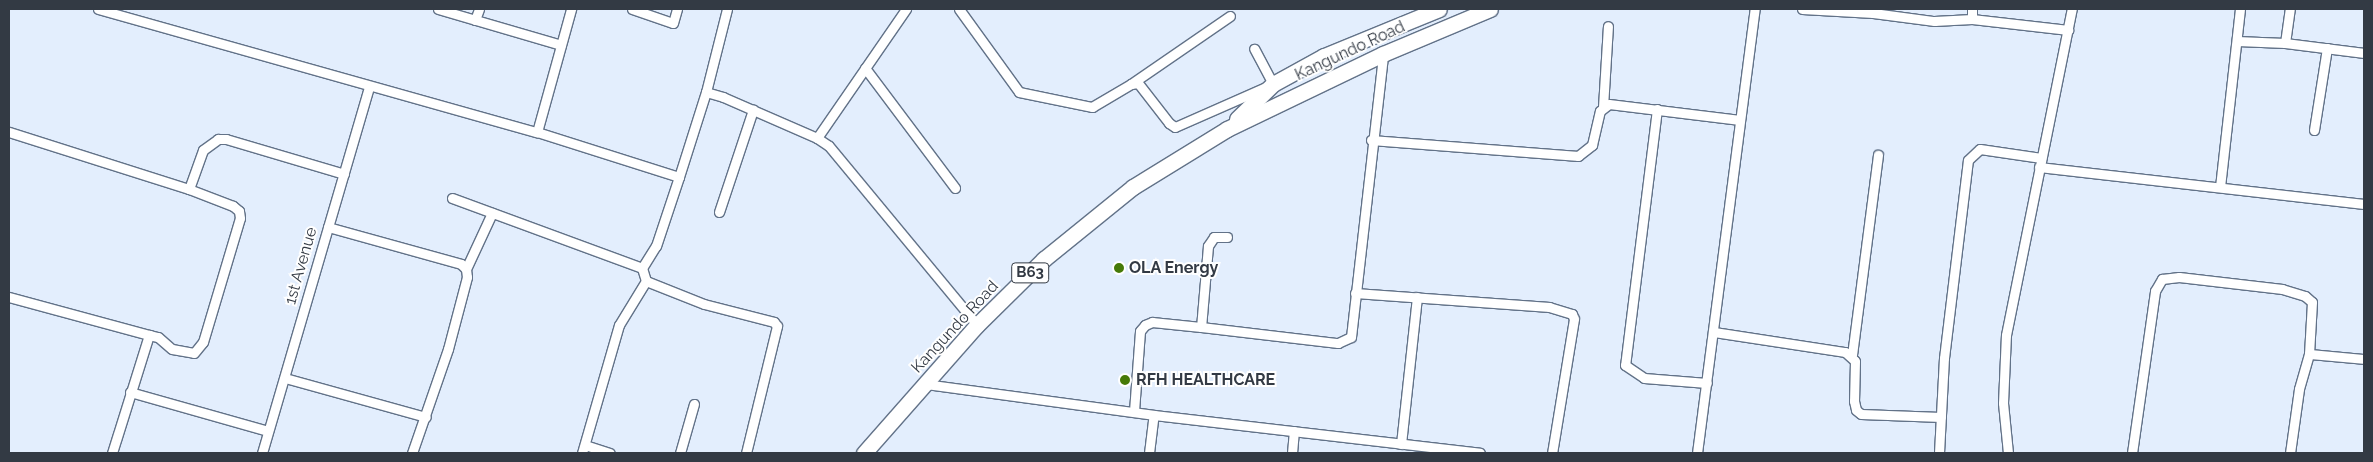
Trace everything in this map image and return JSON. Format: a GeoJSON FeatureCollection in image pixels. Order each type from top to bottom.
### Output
{"type":"FeatureCollection","features":[{"type":"Feature","properties":{"kind":"highway","name":"Kangundo Road"},"geometry":{"type":"LineString","coordinates":[[1226,129],[1273,84],[1324,56],[1439,9]]}},
{"type":"Feature","properties":{"kind":"highway","name":"Kangundo Road"},"geometry":{"type":"LineString","coordinates":[[864,453],[978,325],[1044,259],[1102,209],[1226,129],[1383,54],[1490,9]]}},
{"type":"Feature","properties":{"kind":"highway"},"geometry":{"type":"LineString","coordinates":[[1324,56],[1325,65],[1336,76]]}},
{"type":"Feature","properties":{"kind":"street"},"geometry":{"type":"LineString","coordinates":[[100,9],[369,87],[537,132],[679,177]]}},
{"type":"Feature","properties":{"kind":"street"},"geometry":{"type":"LineString","coordinates":[[438,9],[561,45]]}},
{"type":"Feature","properties":{"kind":"street"},"geometry":{"type":"LineString","coordinates":[[475,20],[478,9]]}},
{"type":"Feature","properties":{"kind":"street"},"geometry":{"type":"LineString","coordinates":[[537,132],[571,9]]}},
{"type":"Feature","properties":{"kind":"street"},"geometry":{"type":"LineString","coordinates":[[632,9],[672,23],[677,9]]}},
{"type":"Feature","properties":{"kind":"street"},"geometry":{"type":"LineString","coordinates":[[610,453],[584,449],[619,326],[646,281],[642,268],[656,246],[679,177],[706,92],[727,9]]}},
{"type":"Feature","properties":{"kind":"street"},"geometry":{"type":"LineString","coordinates":[[817,138],[906,9]]}},
{"type":"Feature","properties":{"kind":"street"},"geometry":{"type":"LineString","coordinates":[[959,9],[1011,84],[1026,95],[1092,107],[1131,84],[1230,16]]}},
{"type":"Feature","properties":{"kind":"street"},"geometry":{"type":"LineString","coordinates":[[1697,453],[1755,9]]}},
{"type":"Feature","properties":{"kind":"street"},"geometry":{"type":"LineString","coordinates":[[1802,9],[1873,13],[1934,21],[1972,19],[2068,30]]}},
{"type":"Feature","properties":{"kind":"street"},"geometry":{"type":"LineString","coordinates":[[1972,9],[1972,19]]}},
{"type":"Feature","properties":{"kind":"street"},"geometry":{"type":"LineString","coordinates":[[2008,453],[2003,403],[2005,344],[2072,9]]}},
{"type":"Feature","properties":{"kind":"street"},"geometry":{"type":"LineString","coordinates":[[2220,186],[2240,9]]}},
{"type":"Feature","properties":{"kind":"street"},"geometry":{"type":"LineString","coordinates":[[2285,43],[2290,9]]}},
{"type":"Feature","properties":{"kind":"street"},"geometry":{"type":"LineString","coordinates":[[1371,140],[1578,156],[1592,145],[1603,107],[1608,26]]}},
{"type":"Feature","properties":{"kind":"street"},"geometry":{"type":"LineString","coordinates":[[2236,42],[2285,43],[2364,53]]}},
{"type":"Feature","properties":{"kind":"street"},"geometry":{"type":"LineString","coordinates":[[2314,130],[2327,48]]}},
{"type":"Feature","properties":{"kind":"street"},"geometry":{"type":"LineString","coordinates":[[1131,84],[1142,87],[1169,124],[1175,126],[1273,84],[1254,49]]}},
{"type":"Feature","properties":{"kind":"street"},"geometry":{"type":"LineString","coordinates":[[1134,411],[1140,331],[1145,325],[1152,322],[1345,342],[1354,332],[1355,294],[1371,140],[1383,54]]}},
{"type":"Feature","properties":{"kind":"street"},"geometry":{"type":"LineString","coordinates":[[865,68],[955,188]]}},
{"type":"Feature","properties":{"kind":"street","name":"1st Avenue"},"geometry":{"type":"LineString","coordinates":[[262,453],[369,87]]}},
{"type":"Feature","properties":{"kind":"street"},"geometry":{"type":"LineString","coordinates":[[706,92],[754,110],[817,138],[828,146],[978,325]]}},
{"type":"Feature","properties":{"kind":"street"},"geometry":{"type":"LineString","coordinates":[[1603,107],[1609,104],[1740,120]]}},
{"type":"Feature","properties":{"kind":"street"},"geometry":{"type":"LineString","coordinates":[[1657,109],[1625,365],[1644,378],[1707,383]]}},
{"type":"Feature","properties":{"kind":"street"},"geometry":{"type":"LineString","coordinates":[[719,212],[754,110]]}},
{"type":"Feature","properties":{"kind":"street"},"geometry":{"type":"LineString","coordinates":[[9,132],[189,188],[234,206],[239,211],[240,218],[201,347],[194,353],[172,350],[158,337],[9,297]]}},
{"type":"Feature","properties":{"kind":"street"},"geometry":{"type":"LineString","coordinates":[[189,188],[203,150],[218,139],[344,174]]}},
{"type":"Feature","properties":{"kind":"street"},"geometry":{"type":"LineString","coordinates":[[1939,453],[1944,358],[1968,160],[1980,149],[2040,163],[2364,204]]}},
{"type":"Feature","properties":{"kind":"street"},"geometry":{"type":"LineString","coordinates":[[1878,155],[1852,355],[1855,361],[1854,401],[1856,410],[1861,414],[1941,417]]}},
{"type":"Feature","properties":{"kind":"street"},"geometry":{"type":"LineString","coordinates":[[452,198],[642,268]]}},
{"type":"Feature","properties":{"kind":"street"},"geometry":{"type":"LineString","coordinates":[[412,453],[448,349],[467,277],[466,269],[492,213]]}},
{"type":"Feature","properties":{"kind":"street"},"geometry":{"type":"LineString","coordinates":[[328,227],[460,264],[466,269]]}},
{"type":"Feature","properties":{"kind":"street"},"geometry":{"type":"LineString","coordinates":[[1201,327],[1208,246],[1214,237],[1227,237]]}},
{"type":"Feature","properties":{"kind":"street"},"geometry":{"type":"LineString","coordinates":[[2132,453],[2155,292],[2162,279],[2193,278],[2274,288],[2305,296],[2312,302],[2314,311],[2309,354],[2299,388],[2290,453]]}},
{"type":"Feature","properties":{"kind":"street"},"geometry":{"type":"LineString","coordinates":[[646,281],[704,304],[774,322],[777,326],[746,453]]}},
{"type":"Feature","properties":{"kind":"street"},"geometry":{"type":"LineString","coordinates":[[1355,294],[1549,307],[1572,314],[1574,320],[1552,453]]}},
{"type":"Feature","properties":{"kind":"street"},"geometry":{"type":"LineString","coordinates":[[1401,444],[1417,297]]}},
{"type":"Feature","properties":{"kind":"street"},"geometry":{"type":"LineString","coordinates":[[1714,332],[1807,345],[1852,355]]}},
{"type":"Feature","properties":{"kind":"street"},"geometry":{"type":"LineString","coordinates":[[112,453],[148,335]]}},
{"type":"Feature","properties":{"kind":"street"},"geometry":{"type":"LineString","coordinates":[[2309,354],[2364,360]]}},
{"type":"Feature","properties":{"kind":"street"},"geometry":{"type":"LineString","coordinates":[[284,378],[426,417]]}},
{"type":"Feature","properties":{"kind":"street"},"geometry":{"type":"LineString","coordinates":[[926,384],[1154,415],[1480,453]]}},
{"type":"Feature","properties":{"kind":"street"},"geometry":{"type":"LineString","coordinates":[[130,392],[268,431]]}},
{"type":"Feature","properties":{"kind":"street"},"geometry":{"type":"LineString","coordinates":[[680,453],[694,404]]}},
{"type":"Feature","properties":{"kind":"street"},"geometry":{"type":"LineString","coordinates":[[1149,453],[1154,415]]}},
{"type":"Feature","properties":{"kind":"street"},"geometry":{"type":"LineString","coordinates":[[871,453],[884,430]]}},
{"type":"Feature","properties":{"kind":"street"},"geometry":{"type":"LineString","coordinates":[[1292,453],[1294,431]]}},
{"type":"Feature","properties":{"kind":"place","name":"OLA Energy"},"geometry":{"type":"Point","coordinates":[1119,268]}},
{"type":"Feature","properties":{"kind":"place","name":"RFH HEALTHCARE"},"geometry":{"type":"Point","coordinates":[1125,380]}}]}
